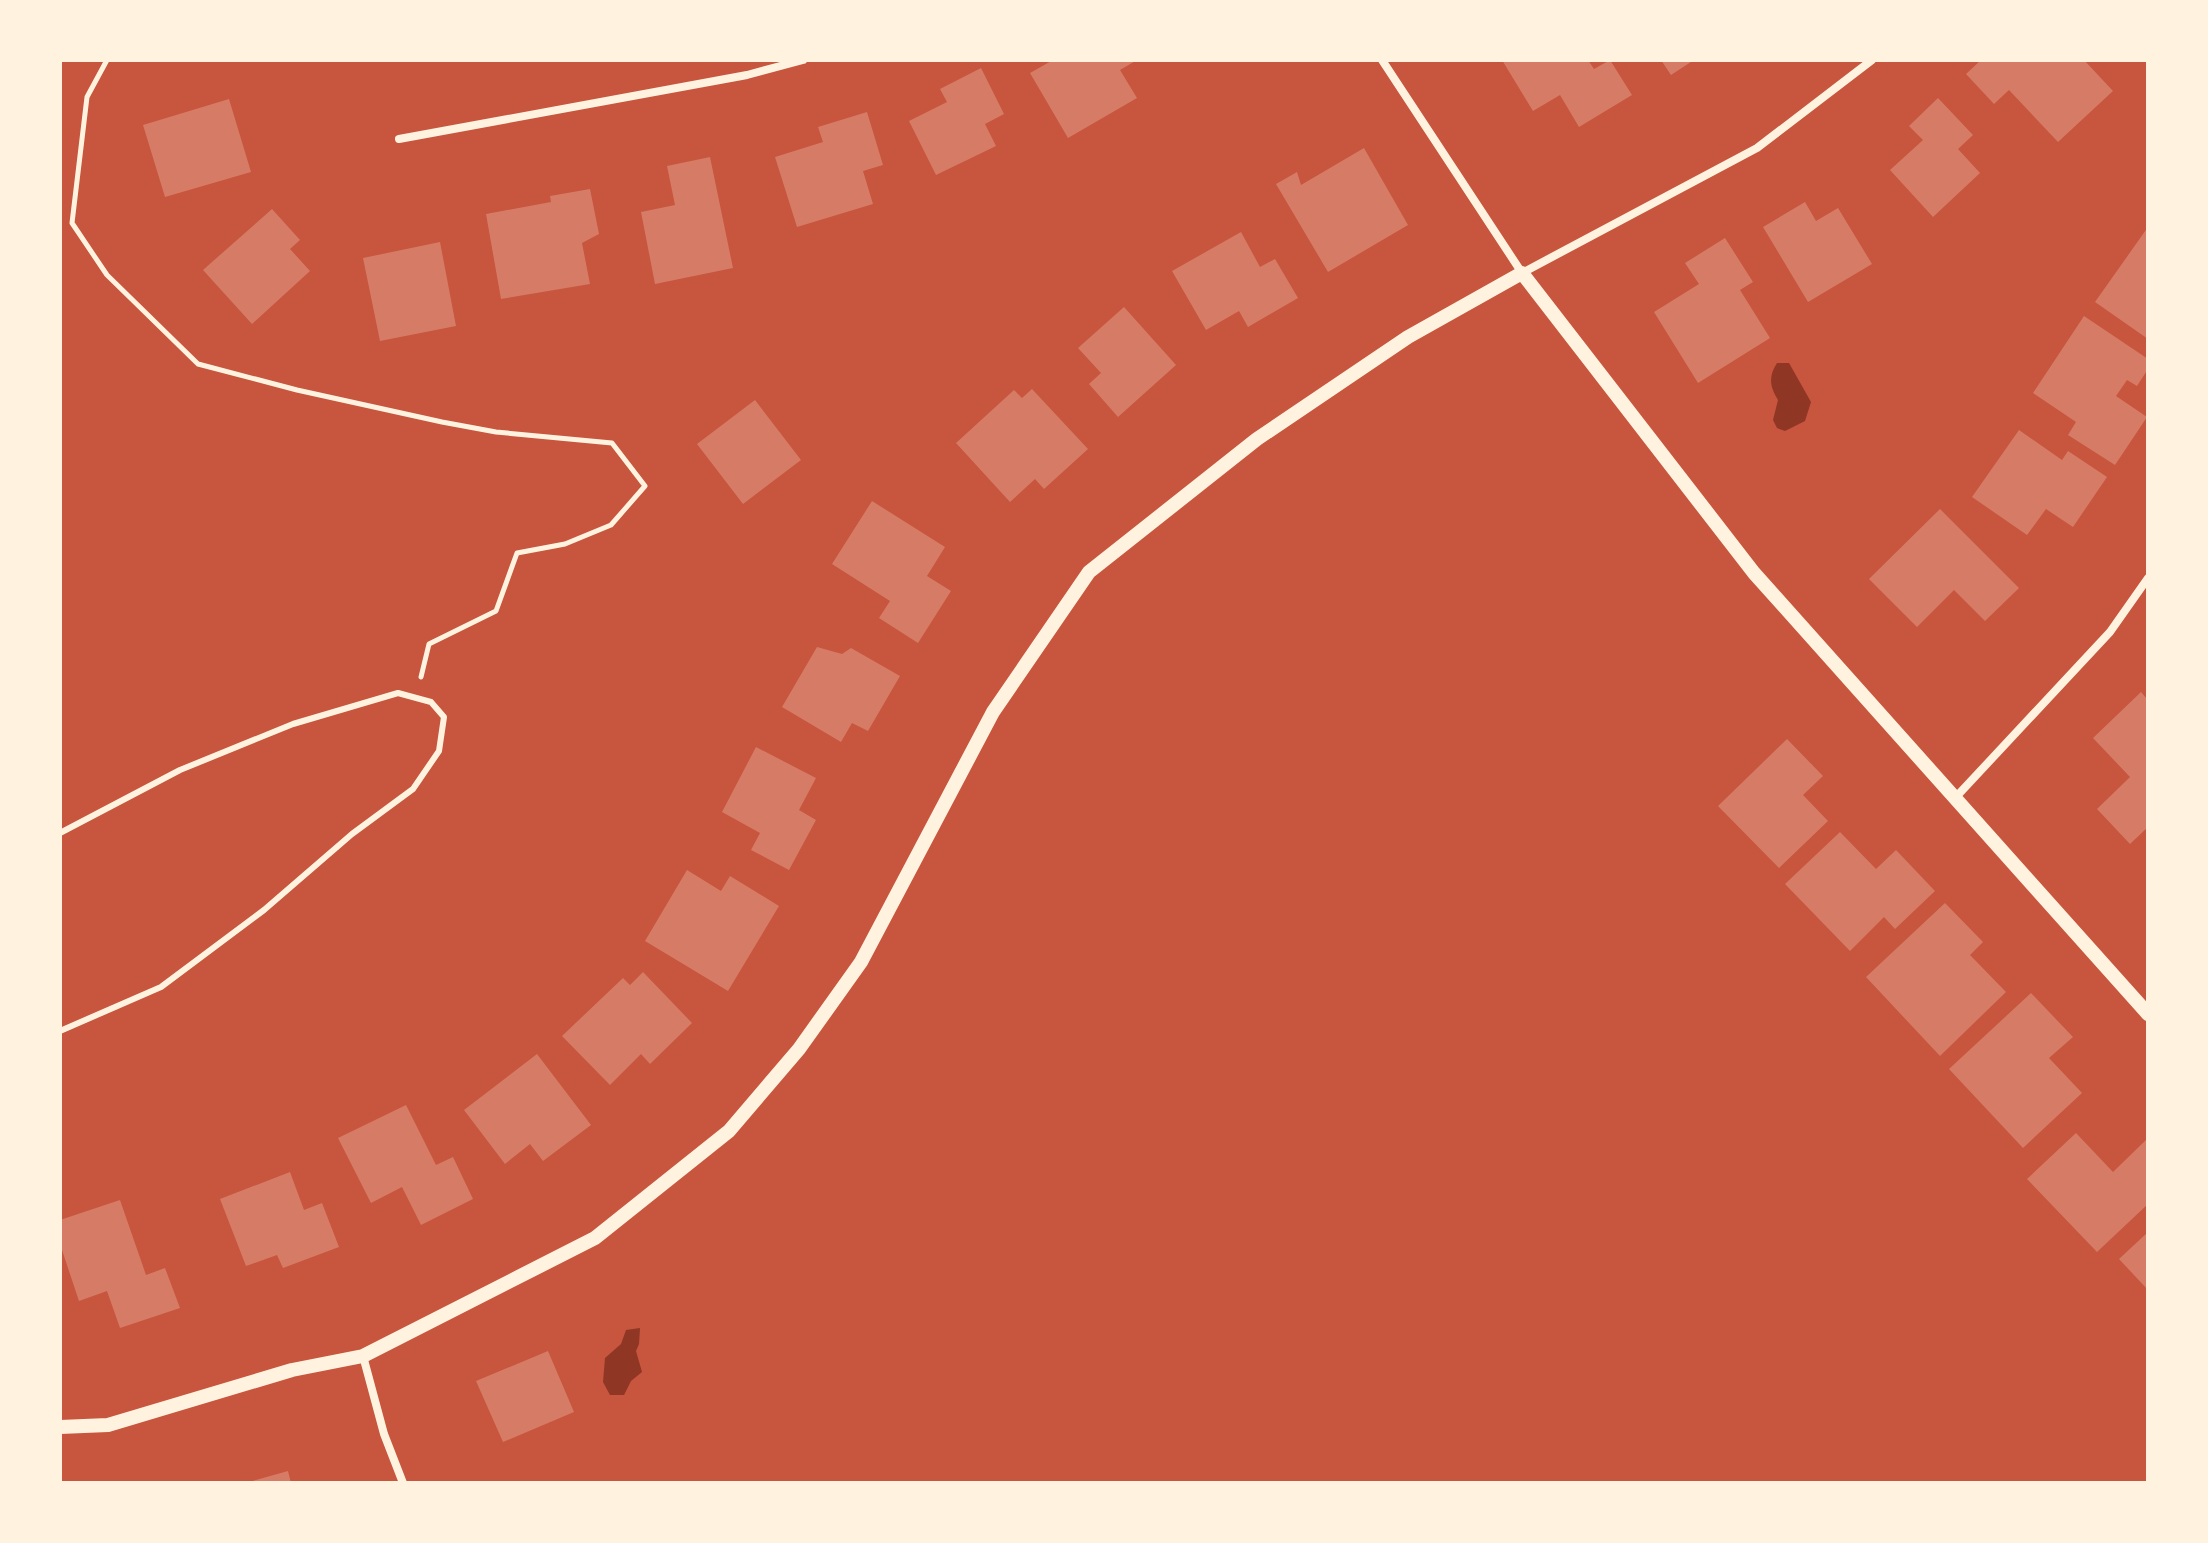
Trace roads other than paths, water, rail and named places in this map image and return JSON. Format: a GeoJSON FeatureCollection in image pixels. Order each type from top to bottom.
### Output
{"type":"FeatureCollection","features":[{"type":"Feature","properties":{"kind":"street"},"geometry":{"type":"LineString","coordinates":[[399,139],[747,75],[803,60]]}},
{"type":"Feature","properties":{"kind":"street"},"geometry":{"type":"LineString","coordinates":[[1382,60],[1522,273],[1754,573],[2148,1014]]}},
{"type":"Feature","properties":{"kind":"street"},"geometry":{"type":"LineString","coordinates":[[60,1427],[108,1425],[292,1370],[363,1356],[595,1238],[729,1131],[799,1049],[861,962],[993,712],[1089,572],[1257,439],[1408,337],[1757,148],[1872,60]]}},
{"type":"Feature","properties":{"kind":"street"},"geometry":{"type":"LineString","coordinates":[[1956,797],[2110,632],[2148,578]]}},
{"type":"Feature","properties":{"kind":"street"},"geometry":{"type":"LineString","coordinates":[[363,1356],[384,1434],[403,1483]]}},
{"type":"Feature","properties":{"kind":"lane"},"geometry":{"type":"LineString","coordinates":[[60,833],[180,770],[293,724],[398,693],[431,702],[444,717],[439,751],[413,789],[352,834],[264,910],[161,987],[60,1031]]}}]}
